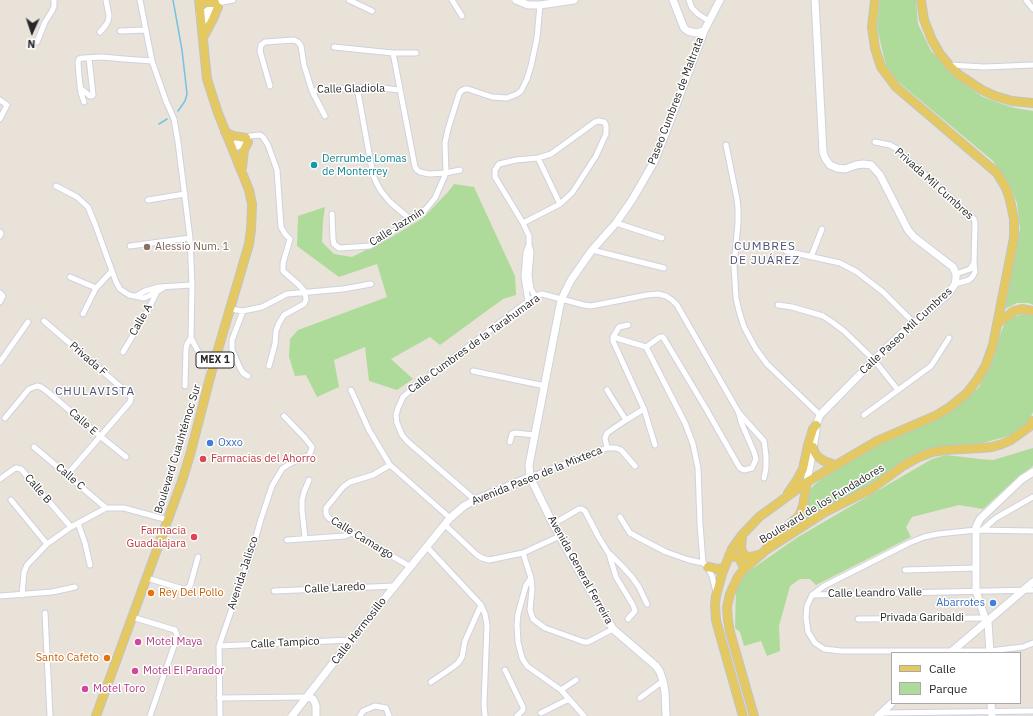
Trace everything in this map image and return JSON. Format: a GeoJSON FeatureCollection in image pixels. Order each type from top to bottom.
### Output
{"type":"FeatureCollection","features":[{"type":"Feature","properties":{"kind":"main road","name":"Boulevard Cuauhtémoc Sur"},"geometry":{"type":"LineString","coordinates":[[95,715],[147,578],[190,455],[251,230],[251,197],[242,171],[225,132],[209,86],[199,0]]}},
{"type":"Feature","properties":{"kind":"main road"},"geometry":{"type":"LineString","coordinates":[[203,0],[207,3],[217,3],[213,19],[203,38]]}},
{"type":"Feature","properties":{"kind":"main road","name":"Boulevard de los Fundadores"},"geometry":{"type":"LineString","coordinates":[[743,716],[716,620],[715,605],[724,568],[732,549],[759,516],[807,482],[877,441],[937,416],[966,394],[986,365],[993,345],[1014,238],[1014,219],[1010,200],[1006,188],[997,173],[896,87],[881,67],[875,48],[872,28],[875,0]]}},
{"type":"Feature","properties":{"kind":"main road"},"geometry":{"type":"LineString","coordinates":[[921,0],[924,20],[932,40],[940,54],[959,75],[970,83],[995,96],[1004,99],[1033,103]]}},
{"type":"Feature","properties":{"kind":"main road"},"geometry":{"type":"LineString","coordinates":[[225,132],[247,140],[244,150],[242,171]]}},
{"type":"Feature","properties":{"kind":"main road"},"geometry":{"type":"LineString","coordinates":[[997,324],[1014,311],[1022,309],[1033,311]]}},
{"type":"Feature","properties":{"kind":"main road","name":"Boulevard de los Fundadores"},"geometry":{"type":"LineString","coordinates":[[754,716],[730,632],[727,607],[730,594],[738,577],[744,569],[763,552],[825,512],[871,489],[903,466],[919,457],[932,452],[945,450],[981,448],[997,445],[1011,440],[1032,424]]}},
{"type":"Feature","properties":{"kind":"main road"},"geometry":{"type":"LineString","coordinates":[[782,501],[798,480],[803,469],[808,445],[813,429],[816,425]]}},
{"type":"Feature","properties":{"kind":"main road"},"geometry":{"type":"LineString","coordinates":[[813,447],[817,456],[835,466]]}},
{"type":"Feature","properties":{"kind":"main road"},"geometry":{"type":"LineString","coordinates":[[742,535],[741,549],[744,555],[750,557],[763,552],[776,535],[800,514],[803,506],[807,482]]}},
{"type":"Feature","properties":{"kind":"main road"},"geometry":{"type":"LineString","coordinates":[[729,556],[740,559],[744,569]]}},
{"type":"Feature","properties":{"kind":"main road"},"geometry":{"type":"LineString","coordinates":[[705,565],[716,569],[724,568]]}},
{"type":"Feature","properties":{"kind":"street"},"geometry":{"type":"LineString","coordinates":[[37,42],[45,22],[52,11],[54,0]]}},
{"type":"Feature","properties":{"kind":"street"},"geometry":{"type":"LineString","coordinates":[[100,32],[106,25],[109,16],[106,0]]}},
{"type":"Feature","properties":{"kind":"street"},"geometry":{"type":"LineString","coordinates":[[140,0],[152,61],[166,102],[174,119],[178,142],[190,238],[192,285],[191,338],[204,363],[212,370]]}},
{"type":"Feature","properties":{"kind":"street"},"geometry":{"type":"LineString","coordinates":[[200,18],[213,13],[217,3],[233,0]]}},
{"type":"Feature","properties":{"kind":"street"},"geometry":{"type":"LineString","coordinates":[[350,0],[372,11]]}},
{"type":"Feature","properties":{"kind":"street"},"geometry":{"type":"LineString","coordinates":[[452,0],[462,16]]}},
{"type":"Feature","properties":{"kind":"street"},"geometry":{"type":"LineString","coordinates":[[516,0],[528,5],[540,5],[574,0]]}},
{"type":"Feature","properties":{"kind":"street"},"geometry":{"type":"LineString","coordinates":[[673,0],[684,28],[688,31],[696,33],[704,31]]}},
{"type":"Feature","properties":{"kind":"street"},"geometry":{"type":"LineString","coordinates":[[689,0],[692,8],[709,21]]}},
{"type":"Feature","properties":{"kind":"street","name":"Paseo Cumbres de Maltrata"},"geometry":{"type":"LineString","coordinates":[[530,478],[530,465],[562,300],[571,280],[592,250],[616,223],[632,200],[654,162],[704,31],[720,0]]}},
{"type":"Feature","properties":{"kind":"street","name":"Calle Paseo Mil Cumbres"},"geometry":{"type":"LineString","coordinates":[[807,482],[816,425],[820,415],[874,360],[948,294],[955,284],[956,274],[950,264],[914,237],[908,230],[880,175],[871,166],[863,164],[841,169],[830,165],[825,158],[823,152],[815,0]]}},
{"type":"Feature","properties":{"kind":"street"},"geometry":{"type":"LineString","coordinates":[[1026,0],[1033,9]]}},
{"type":"Feature","properties":{"kind":"street"},"geometry":{"type":"LineString","coordinates":[[446,173],[445,143],[448,128],[459,94],[461,91],[468,89],[492,97],[508,98],[513,97],[521,91],[531,66],[537,38],[540,5]]}},
{"type":"Feature","properties":{"kind":"street"},"geometry":{"type":"LineString","coordinates":[[120,31],[146,30]]}},
{"type":"Feature","properties":{"kind":"street","name":"Calle Gladiola"},"geometry":{"type":"LineString","coordinates":[[270,86],[260,51],[261,45],[265,42],[294,40],[301,46],[304,65],[312,91],[372,87],[400,90]]}},
{"type":"Feature","properties":{"kind":"street"},"geometry":{"type":"LineString","coordinates":[[334,47],[393,53],[416,53]]}},
{"type":"Feature","properties":{"kind":"street"},"geometry":{"type":"LineString","coordinates":[[393,53],[414,167],[420,172],[429,174],[460,170]]}},
{"type":"Feature","properties":{"kind":"street"},"geometry":{"type":"LineString","coordinates":[[84,102],[80,88],[79,59],[102,57],[124,60],[152,61]]}},
{"type":"Feature","properties":{"kind":"street"},"geometry":{"type":"LineString","coordinates":[[80,88],[90,96],[93,95],[89,58]]}},
{"type":"Feature","properties":{"kind":"street"},"geometry":{"type":"LineString","coordinates":[[949,65],[984,67],[1033,65]]}},
{"type":"Feature","properties":{"kind":"street"},"geometry":{"type":"LineString","coordinates":[[357,88],[373,175],[381,191],[390,202],[411,220]]}},
{"type":"Feature","properties":{"kind":"street"},"geometry":{"type":"LineString","coordinates":[[312,91],[325,116]]}},
{"type":"Feature","properties":{"kind":"street"},"geometry":{"type":"LineString","coordinates":[[0,100],[7,105],[0,119]]}},
{"type":"Feature","properties":{"kind":"street"},"geometry":{"type":"LineString","coordinates":[[523,223],[560,204],[572,193],[596,156],[606,134],[606,125],[604,122],[595,122],[551,154],[538,158],[516,160],[499,164],[495,170],[494,177],[523,223],[529,236],[531,252],[529,275],[531,289],[535,296]]}},
{"type":"Feature","properties":{"kind":"street"},"geometry":{"type":"LineString","coordinates":[[232,147],[247,140],[252,140],[255,136],[260,135],[268,145],[277,170],[281,227],[290,239],[283,262],[283,271],[300,285],[305,292],[306,300],[304,304],[284,315],[279,323],[269,366]]}},
{"type":"Feature","properties":{"kind":"street","name":"Privada Mil Cumbres"},"geometry":{"type":"LineString","coordinates":[[875,142],[890,145],[897,149],[973,218],[975,223],[975,272],[973,276],[966,281],[955,284]]}},
{"type":"Feature","properties":{"kind":"street"},"geometry":{"type":"LineString","coordinates":[[726,144],[738,208],[734,266],[736,298],[744,327],[749,338],[763,359],[820,415]]}},
{"type":"Feature","properties":{"kind":"street"},"geometry":{"type":"LineString","coordinates":[[538,158],[560,204]]}},
{"type":"Feature","properties":{"kind":"street","name":"Calle Jazmín"},"geometry":{"type":"LineString","coordinates":[[332,214],[334,244],[339,248],[370,246],[426,209],[435,198],[446,173]]}},
{"type":"Feature","properties":{"kind":"street"},"geometry":{"type":"LineString","coordinates":[[56,186],[77,197],[88,207],[120,289],[129,295],[136,296],[144,291],[192,285]]}},
{"type":"Feature","properties":{"kind":"street"},"geometry":{"type":"LineString","coordinates":[[148,200],[185,194]]}},
{"type":"Feature","properties":{"kind":"street"},"geometry":{"type":"LineString","coordinates":[[616,223],[662,238]]}},
{"type":"Feature","properties":{"kind":"street"},"geometry":{"type":"LineString","coordinates":[[811,257],[822,229]]}},
{"type":"Feature","properties":{"kind":"street"},"geometry":{"type":"LineString","coordinates":[[130,246],[190,238]]}},
{"type":"Feature","properties":{"kind":"street"},"geometry":{"type":"LineString","coordinates":[[528,302],[524,276],[526,252],[529,245]]}},
{"type":"Feature","properties":{"kind":"street"},"geometry":{"type":"LineString","coordinates":[[592,250],[664,268]]}},
{"type":"Feature","properties":{"kind":"street"},"geometry":{"type":"LineString","coordinates":[[786,251],[840,263],[857,272],[883,292],[914,323]]}},
{"type":"Feature","properties":{"kind":"street"},"geometry":{"type":"LineString","coordinates":[[956,274],[970,269],[974,263]]}},
{"type":"Feature","properties":{"kind":"street"},"geometry":{"type":"LineString","coordinates":[[83,314],[96,288],[112,271]]}},
{"type":"Feature","properties":{"kind":"street"},"geometry":{"type":"LineString","coordinates":[[70,277],[96,288]]}},
{"type":"Feature","properties":{"kind":"street"},"geometry":{"type":"LineString","coordinates":[[230,309],[243,311],[262,307],[287,294],[343,289],[371,284]]}},
{"type":"Feature","properties":{"kind":"street","name":"Calle A"},"geometry":{"type":"LineString","coordinates":[[123,352],[160,289]]}},
{"type":"Feature","properties":{"kind":"street"},"geometry":{"type":"LineString","coordinates":[[0,293],[3,296],[1,300]]}},
{"type":"Feature","properties":{"kind":"street","name":"Calle Cumbres de la Tarahumara"},"geometry":{"type":"LineString","coordinates":[[476,500],[417,450],[402,435],[396,423],[398,408],[403,397],[418,384],[539,294],[592,306],[647,295],[658,294],[666,296],[677,305],[739,412]]}},
{"type":"Feature","properties":{"kind":"street"},"geometry":{"type":"LineString","coordinates":[[778,305],[822,316],[844,331],[874,360],[898,390]]}},
{"type":"Feature","properties":{"kind":"street"},"geometry":{"type":"LineString","coordinates":[[243,311],[232,340],[232,350],[243,373],[248,376]]}},
{"type":"Feature","properties":{"kind":"street","name":"Privada F"},"geometry":{"type":"LineString","coordinates":[[44,321],[130,395],[130,402],[100,436]]}},
{"type":"Feature","properties":{"kind":"street"},"geometry":{"type":"LineString","coordinates":[[0,362],[28,322]]}},
{"type":"Feature","properties":{"kind":"street"},"geometry":{"type":"LineString","coordinates":[[628,325],[619,327],[613,338],[613,342],[644,410],[653,437],[654,445]]}},
{"type":"Feature","properties":{"kind":"street"},"geometry":{"type":"LineString","coordinates":[[646,347],[660,337],[663,337],[737,464],[744,470],[748,470],[752,468],[756,459],[741,422],[739,412]]}},
{"type":"Feature","properties":{"kind":"street"},"geometry":{"type":"LineString","coordinates":[[185,386],[186,348],[191,338]]}},
{"type":"Feature","properties":{"kind":"street"},"geometry":{"type":"LineString","coordinates":[[613,338],[646,347],[685,423],[693,444],[698,468],[705,565],[714,583],[716,596]]}},
{"type":"Feature","properties":{"kind":"street"},"geometry":{"type":"LineString","coordinates":[[864,415],[931,366],[949,338]]}},
{"type":"Feature","properties":{"kind":"street"},"geometry":{"type":"LineString","coordinates":[[473,371],[545,386]]}},
{"type":"Feature","properties":{"kind":"street","name":"Calle E"},"geometry":{"type":"LineString","coordinates":[[5,418],[29,390],[37,386],[41,387],[126,457]]}},
{"type":"Feature","properties":{"kind":"street"},"geometry":{"type":"LineString","coordinates":[[351,390],[369,430],[390,465],[450,518]]}},
{"type":"Feature","properties":{"kind":"street"},"geometry":{"type":"LineString","coordinates":[[608,390],[626,420]]}},
{"type":"Feature","properties":{"kind":"street"},"geometry":{"type":"LineString","coordinates":[[607,448],[605,438],[606,433],[644,410]]}},
{"type":"Feature","properties":{"kind":"street"},"geometry":{"type":"LineString","coordinates":[[739,412],[764,441],[766,456],[764,478]]}},
{"type":"Feature","properties":{"kind":"street","name":"Avenida Jalisco"},"geometry":{"type":"LineString","coordinates":[[220,716],[219,646],[251,554],[272,486],[282,470],[289,464],[309,455],[312,447],[284,416]]}},
{"type":"Feature","properties":{"kind":"street"},"geometry":{"type":"LineString","coordinates":[[510,442],[512,434],[515,433],[536,435]]}},
{"type":"Feature","properties":{"kind":"street"},"geometry":{"type":"LineString","coordinates":[[67,475],[100,436]]}},
{"type":"Feature","properties":{"kind":"street","name":"Calle C"},"geometry":{"type":"LineString","coordinates":[[34,447],[106,508]]}},
{"type":"Feature","properties":{"kind":"street","name":"Avenida Paseo de la Mixteca"},"geometry":{"type":"LineString","coordinates":[[426,547],[444,524],[464,506],[607,448],[616,448],[621,450],[635,466]]}},
{"type":"Feature","properties":{"kind":"street","name":"Calle Camargo"},"geometry":{"type":"LineString","coordinates":[[390,465],[373,475],[350,482],[343,487],[326,508],[327,516],[352,533],[411,567]]}},
{"type":"Feature","properties":{"kind":"street","name":"Calle B"},"geometry":{"type":"LineString","coordinates":[[0,479],[16,468],[21,469],[71,527]]}},
{"type":"Feature","properties":{"kind":"street"},"geometry":{"type":"LineString","coordinates":[[990,652],[986,620],[976,591],[979,530],[977,523],[1022,479],[1033,472]]}},
{"type":"Feature","properties":{"kind":"street","name":"Avenida General Ferreira"},"geometry":{"type":"LineString","coordinates":[[530,478],[553,524],[613,629],[656,666],[660,672],[665,692],[666,716]]}},
{"type":"Feature","properties":{"kind":"street"},"geometry":{"type":"LineString","coordinates":[[305,538],[302,500],[309,480]]}},
{"type":"Feature","properties":{"kind":"street"},"geometry":{"type":"LineString","coordinates":[[979,530],[996,518],[1033,497]]}},
{"type":"Feature","properties":{"kind":"street"},"geometry":{"type":"LineString","coordinates":[[11,500],[47,544]]}},
{"type":"Feature","properties":{"kind":"street"},"geometry":{"type":"LineString","coordinates":[[22,595],[25,567],[47,544],[78,522],[106,508],[124,508],[168,520]]}},
{"type":"Feature","properties":{"kind":"street"},"geometry":{"type":"LineString","coordinates":[[553,524],[579,509],[585,511],[609,554],[616,577],[633,605],[635,611],[628,619]]}},
{"type":"Feature","properties":{"kind":"street"},"geometry":{"type":"LineString","coordinates":[[620,517],[630,533],[666,552],[705,565]]}},
{"type":"Feature","properties":{"kind":"street"},"geometry":{"type":"LineString","coordinates":[[78,522],[90,565]]}},
{"type":"Feature","properties":{"kind":"street"},"geometry":{"type":"LineString","coordinates":[[444,524],[477,555],[490,560],[523,553],[560,536]]}},
{"type":"Feature","properties":{"kind":"street"},"geometry":{"type":"LineString","coordinates":[[1033,530],[979,530],[938,534],[924,537],[909,543],[824,586],[812,595],[807,606],[806,617],[808,632],[815,643],[824,649],[841,651],[990,652],[1022,647],[1033,643]]}},
{"type":"Feature","properties":{"kind":"street"},"geometry":{"type":"LineString","coordinates":[[287,540],[345,536],[352,533]]}},
{"type":"Feature","properties":{"kind":"street"},"geometry":{"type":"LineString","coordinates":[[426,547],[481,605],[486,614],[485,716]]}},
{"type":"Feature","properties":{"kind":"street","name":"Calle Hermosillo"},"geometry":{"type":"LineString","coordinates":[[292,716],[426,547]]}},
{"type":"Feature","properties":{"kind":"street"},"geometry":{"type":"LineString","coordinates":[[523,553],[531,578],[532,589],[530,610],[533,619],[546,628],[584,642],[588,642],[613,629]]}},
{"type":"Feature","properties":{"kind":"street"},"geometry":{"type":"LineString","coordinates":[[609,554],[632,577],[639,587],[647,604]]}},
{"type":"Feature","properties":{"kind":"street"},"geometry":{"type":"LineString","coordinates":[[147,578],[186,589],[190,586],[198,557]]}},
{"type":"Feature","properties":{"kind":"street"},"geometry":{"type":"LineString","coordinates":[[905,570],[976,568]]}},
{"type":"Feature","properties":{"kind":"street"},"geometry":{"type":"LineString","coordinates":[[531,578],[526,585],[518,614],[518,642],[522,658],[527,666],[561,690],[584,716]]}},
{"type":"Feature","properties":{"kind":"street"},"geometry":{"type":"LineString","coordinates":[[952,652],[986,620],[1033,582]]}},
{"type":"Feature","properties":{"kind":"street","name":"Calle Laredo"},"geometry":{"type":"LineString","coordinates":[[274,591],[395,586]]}},
{"type":"Feature","properties":{"kind":"street"},"geometry":{"type":"LineString","coordinates":[[0,596],[58,591],[75,587]]}},
{"type":"Feature","properties":{"kind":"street","name":"Calle Leandro Valle"},"geometry":{"type":"LineString","coordinates":[[812,595],[1033,590]]}},
{"type":"Feature","properties":{"kind":"street"},"geometry":{"type":"LineString","coordinates":[[431,682],[458,663],[462,657],[465,641],[481,605]]}},
{"type":"Feature","properties":{"kind":"street"},"geometry":{"type":"LineString","coordinates":[[45,613],[50,716]]}},
{"type":"Feature","properties":{"kind":"street"},"geometry":{"type":"LineString","coordinates":[[132,617],[175,630],[177,635],[150,716]]}},
{"type":"Feature","properties":{"kind":"street","name":"Privada Garibaldi"},"geometry":{"type":"LineString","coordinates":[[858,619],[986,620]]}},
{"type":"Feature","properties":{"kind":"street","name":"Calle Tampico"},"geometry":{"type":"LineString","coordinates":[[219,646],[351,640]]}},
{"type":"Feature","properties":{"kind":"street"},"geometry":{"type":"LineString","coordinates":[[505,670],[523,707],[523,710],[517,716]]}},
{"type":"Feature","properties":{"kind":"street"},"geometry":{"type":"LineString","coordinates":[[561,690],[576,680]]}},
{"type":"Feature","properties":{"kind":"street"},"geometry":{"type":"LineString","coordinates":[[640,698],[663,681]]}},
{"type":"Feature","properties":{"kind":"street"},"geometry":{"type":"LineString","coordinates":[[219,698],[308,697],[313,699],[315,703],[316,716]]}},
{"type":"Feature","properties":{"kind":"street"},"geometry":{"type":"LineString","coordinates":[[541,713],[569,699]]}},
{"type":"Feature","properties":{"kind":"street"},"geometry":{"type":"LineString","coordinates":[[879,715],[891,704]]}},
{"type":"Feature","properties":{"kind":"street"},"geometry":{"type":"LineString","coordinates":[[991,704],[992,714]]}},
{"type":"Feature","properties":{"kind":"street"},"geometry":{"type":"LineString","coordinates":[[360,716],[363,711],[375,706],[386,708],[389,716]]}},
{"type":"Feature","properties":{"kind":"street"},"geometry":{"type":"LineString","coordinates":[[879,715],[992,714],[1033,711]]}},
{"type":"Feature","properties":{"kind":"green space"},"geometry":{"type":"Polygon","coordinates":[[[880,0],[916,0],[918,24],[931,51],[959,80],[981,96],[1015,108],[1033,111],[1033,305],[1029,303],[1017,303],[1005,309],[1020,229],[1017,203],[1011,188],[993,161],[896,80],[886,66],[877,28],[880,0]]]}},
{"type":"Feature","properties":{"kind":"green space"},"geometry":{"type":"Polygon","coordinates":[[[454,184],[474,187],[515,276],[516,295],[503,299],[440,345],[430,337],[391,359],[413,379],[397,390],[369,381],[365,347],[334,360],[339,387],[317,397],[306,375],[295,376],[289,357],[290,339],[298,330],[387,297],[377,264],[339,277],[297,246],[298,216],[325,207],[322,242],[334,254],[352,257],[392,237],[423,218],[454,184]]]}},
{"type":"Feature","properties":{"kind":"green space"},"geometry":{"type":"Polygon","coordinates":[[[1023,314],[1033,316],[1033,412],[1030,419],[1019,431],[1005,437],[979,444],[932,449],[902,462],[857,492],[778,538],[805,512],[808,504],[808,493],[819,481],[858,455],[890,438],[946,412],[963,402],[979,387],[994,358],[1001,332],[1006,321],[1023,314]]]}},
{"type":"Feature","properties":{"kind":"green space"},"geometry":{"type":"Polygon","coordinates":[[[1033,448],[1033,466],[1019,476],[983,509],[959,505],[912,517],[906,527],[911,537],[816,585],[810,579],[800,579],[790,586],[779,626],[780,651],[767,656],[761,641],[744,646],[740,632],[735,628],[736,589],[746,573],[798,537],[932,459],[946,455],[993,460],[1033,448]]]}},
{"type":"Feature","properties":{"kind":"waterway"},"geometry":{"type":"LineString","coordinates":[[173,0],[182,50],[187,94],[185,101],[178,111]]}},
{"type":"Feature","properties":{"kind":"waterway"},"geometry":{"type":"LineString","coordinates":[[159,124],[167,119]]}},
{"type":"Feature","properties":{"kind":"place","name":"Derrumbe Lomas de Monterrey"},"geometry":{"type":"Point","coordinates":[314,165]}},
{"type":"Feature","properties":{"kind":"place","name":"Alessio Num. 1"},"geometry":{"type":"Point","coordinates":[147,247]}},
{"type":"Feature","properties":{"kind":"place","name":"Oxxo"},"geometry":{"type":"Point","coordinates":[210,443]}},
{"type":"Feature","properties":{"kind":"place","name":"Farmacias del Ahorro"},"geometry":{"type":"Point","coordinates":[203,459]}},
{"type":"Feature","properties":{"kind":"place","name":"Farmacia Guadalajara"},"geometry":{"type":"Point","coordinates":[194,537]}},
{"type":"Feature","properties":{"kind":"place","name":"Rey Del Pollo"},"geometry":{"type":"Point","coordinates":[151,593]}},
{"type":"Feature","properties":{"kind":"place","name":"Abarrotes"},"geometry":{"type":"Point","coordinates":[993,603]}},
{"type":"Feature","properties":{"kind":"place","name":"Motel Maya"},"geometry":{"type":"Point","coordinates":[138,642]}},
{"type":"Feature","properties":{"kind":"place","name":"Santo Cafeto"},"geometry":{"type":"Point","coordinates":[107,658]}},
{"type":"Feature","properties":{"kind":"place","name":"Motel El Parador"},"geometry":{"type":"Point","coordinates":[135,671]}},
{"type":"Feature","properties":{"kind":"place","name":"Motel Toro"},"geometry":{"type":"Point","coordinates":[85,689]}},
{"type":"Feature","properties":{"kind":"district","name":"CUMBRES DE JUÁREZ"},"geometry":{"type":"Point","coordinates":[765,254]}},
{"type":"Feature","properties":{"kind":"district","name":"CHULAVISTA"},"geometry":{"type":"Point","coordinates":[95,392]}}]}
